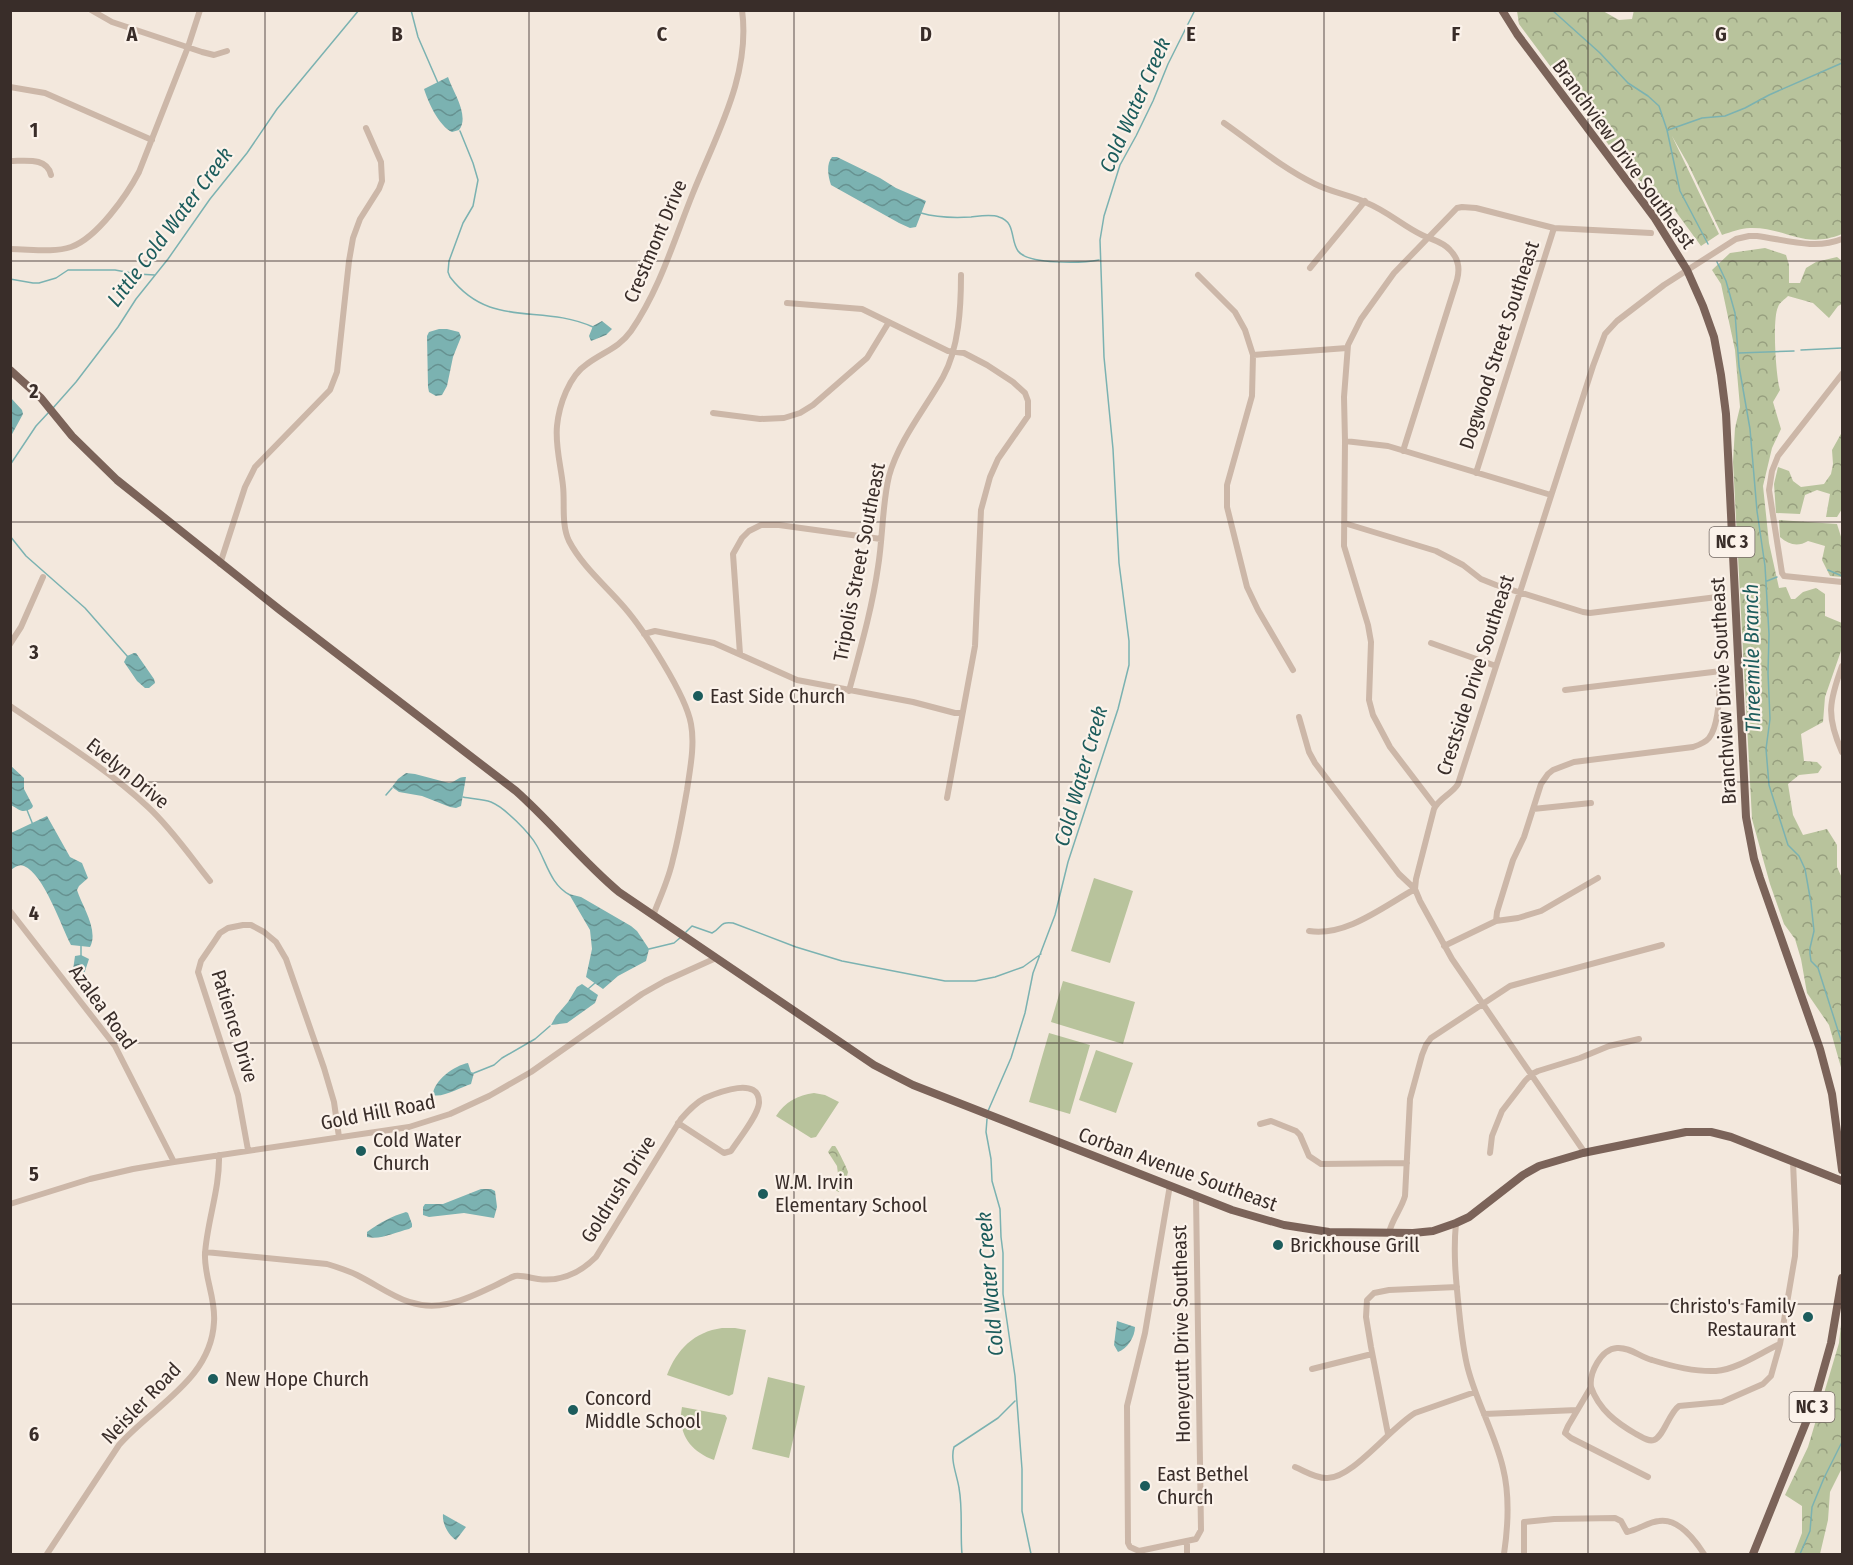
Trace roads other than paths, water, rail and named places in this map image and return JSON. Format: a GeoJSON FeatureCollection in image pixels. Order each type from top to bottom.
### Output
{"type":"FeatureCollection","features":[{"type":"Feature","properties":{"kind":"main road","name":"Branchview Drive Southeast"},"geometry":{"type":"LineString","coordinates":[[1502,10],[1544,71],[1654,217],[1687,270],[1714,337],[1725,404],[1744,800],[1760,878],[1820,1049],[1832,1094],[1842,1170]]}},
{"type":"Feature","properties":{"kind":"main road","name":"Corban Avenue Southeast"},"geometry":{"type":"LineString","coordinates":[[10,370],[41,398],[72,436],[102,467],[220,564],[516,791],[605,880],[653,916],[874,1065],[913,1085],[1232,1210],[1292,1227],[1348,1234],[1432,1231],[1456,1223],[1476,1212],[1531,1170],[1548,1163],[1672,1134],[1702,1131],[1731,1137],[1842,1181]]}},
{"type":"Feature","properties":{"kind":"main road","name":"NC 3"},"geometry":{"type":"LineString","coordinates":[[1753,1554],[1815,1400],[1832,1343],[1842,1278]]}},
{"type":"Feature","properties":{"kind":"street"},"geometry":{"type":"LineString","coordinates":[[91,10],[112,22],[214,55],[226,51]]}},
{"type":"Feature","properties":{"kind":"street"},"geometry":{"type":"LineString","coordinates":[[10,249],[61,249],[74,246],[84,240],[112,213],[129,190],[152,140],[200,10]]}},
{"type":"Feature","properties":{"kind":"street","name":"Crestmont Drive"},"geometry":{"type":"LineString","coordinates":[[653,916],[673,860],[688,782],[692,733],[689,717],[662,662],[644,634],[569,540],[564,518],[556,429],[561,405],[576,375],[588,363],[616,348],[625,339],[662,275],[737,80],[745,33],[742,10]]}},
{"type":"Feature","properties":{"kind":"street"},"geometry":{"type":"LineString","coordinates":[[10,87],[45,93],[152,140]]}},
{"type":"Feature","properties":{"kind":"street"},"geometry":{"type":"LineString","coordinates":[[1224,123],[1301,177],[1333,192],[1365,201],[1437,240],[1452,252],[1459,274],[1403,451]]}},
{"type":"Feature","properties":{"kind":"street"},"geometry":{"type":"LineString","coordinates":[[220,564],[245,487],[255,467],[330,390],[338,372],[353,238],[360,219],[382,181],[381,162],[366,128]]}},
{"type":"Feature","properties":{"kind":"street"},"geometry":{"type":"LineString","coordinates":[[10,161],[43,162],[50,168],[51,175]]}},
{"type":"Feature","properties":{"kind":"street"},"geometry":{"type":"LineString","coordinates":[[1310,268],[1365,201]]}},
{"type":"Feature","properties":{"kind":"street"},"geometry":{"type":"LineString","coordinates":[[1415,889],[1435,806],[1390,747],[1373,715],[1368,690],[1371,642],[1346,554],[1344,523],[1344,397],[1347,348],[1356,328],[1383,288],[1450,215],[1462,207],[1476,208],[1554,228],[1651,233]]}},
{"type":"Feature","properties":{"kind":"street","name":"Dogwood Street Southeast"},"geometry":{"type":"LineString","coordinates":[[1476,472],[1554,228]]}},
{"type":"Feature","properties":{"kind":"street","name":"Crestside Drive Southeast"},"geometry":{"type":"LineString","coordinates":[[1435,806],[1458,784],[1605,334],[1617,321],[1664,285],[1728,242],[1749,236],[1815,244],[1828,244],[1842,239]]}},
{"type":"Feature","properties":{"kind":"street","name":"Tripolis Street Southeast"},"geometry":{"type":"LineString","coordinates":[[849,691],[871,604],[887,486],[894,461],[943,376],[953,352],[962,308],[961,274]]}},
{"type":"Feature","properties":{"kind":"street"},"geometry":{"type":"LineString","coordinates":[[1198,275],[1235,312],[1245,330],[1253,355],[1252,396],[1227,485],[1227,507],[1247,586],[1258,610],[1293,670]]}},
{"type":"Feature","properties":{"kind":"street"},"geometry":{"type":"LineString","coordinates":[[787,303],[862,309],[948,351],[964,353],[1005,375],[1025,393],[1029,408],[1026,421],[998,459],[983,502],[980,523],[975,646],[947,798]]}},
{"type":"Feature","properties":{"kind":"street"},"geometry":{"type":"LineString","coordinates":[[713,413],[776,419],[792,416],[808,408],[867,358],[889,322]]}},
{"type":"Feature","properties":{"kind":"street"},"geometry":{"type":"LineString","coordinates":[[1253,355],[1347,348]]}},
{"type":"Feature","properties":{"kind":"street"},"geometry":{"type":"LineString","coordinates":[[1842,374],[1778,456],[1772,471],[1769,490],[1784,576],[1842,582]]}},
{"type":"Feature","properties":{"kind":"street"},"geometry":{"type":"LineString","coordinates":[[1345,441],[1368,442],[1403,451],[1551,495]]}},
{"type":"Feature","properties":{"kind":"street"},"geometry":{"type":"LineString","coordinates":[[1344,523],[1436,551],[1481,579],[1569,609],[1590,613],[1717,597]]}},
{"type":"Feature","properties":{"kind":"street"},"geometry":{"type":"LineString","coordinates":[[740,654],[733,554],[745,535],[761,525],[779,525],[881,539]]}},
{"type":"Feature","properties":{"kind":"street"},"geometry":{"type":"LineString","coordinates":[[10,644],[21,627],[43,577]]}},
{"type":"Feature","properties":{"kind":"street"},"geometry":{"type":"LineString","coordinates":[[644,634],[655,631],[719,645],[797,680],[913,702],[955,713],[962,712]]}},
{"type":"Feature","properties":{"kind":"street"},"geometry":{"type":"LineString","coordinates":[[1431,643],[1496,666]]}},
{"type":"Feature","properties":{"kind":"street"},"geometry":{"type":"LineString","coordinates":[[1842,666],[1830,711],[1832,726],[1842,752]]}},
{"type":"Feature","properties":{"kind":"street"},"geometry":{"type":"LineString","coordinates":[[1496,921],[1513,860],[1524,837],[1544,779],[1560,766],[1574,762],[1693,747],[1705,742],[1715,725],[1721,671],[1565,690]]}},
{"type":"Feature","properties":{"kind":"street","name":"Evelyn Drive"},"geometry":{"type":"LineString","coordinates":[[10,706],[87,759],[144,804],[163,823],[210,881]]}},
{"type":"Feature","properties":{"kind":"street"},"geometry":{"type":"LineString","coordinates":[[1299,717],[1309,752],[1315,763],[1399,874],[1415,889],[1444,946],[1584,1153]]}},
{"type":"Feature","properties":{"kind":"street"},"geometry":{"type":"LineString","coordinates":[[1533,809],[1591,803]]}},
{"type":"Feature","properties":{"kind":"street"},"geometry":{"type":"LineString","coordinates":[[1444,946],[1496,921],[1518,918],[1541,911],[1598,878]]}},
{"type":"Feature","properties":{"kind":"street"},"geometry":{"type":"LineString","coordinates":[[1309,931],[1319,933],[1348,925],[1367,917],[1415,889]]}},
{"type":"Feature","properties":{"kind":"street","name":"Azalea Road"},"geometry":{"type":"LineString","coordinates":[[10,911],[115,1046],[174,1162]]}},
{"type":"Feature","properties":{"kind":"street","name":"Patience Drive"},"geometry":{"type":"LineString","coordinates":[[248,1150],[237,1089],[198,972],[201,961],[220,933],[228,928],[243,925],[251,925],[273,939],[286,959],[331,1090],[339,1137]]}},
{"type":"Feature","properties":{"kind":"street"},"geometry":{"type":"LineString","coordinates":[[1389,1233],[1391,1222],[1405,1196],[1410,1099],[1426,1045],[1441,1030],[1510,986],[1662,945]]}},
{"type":"Feature","properties":{"kind":"street","name":"Gold Hill Road"},"geometry":{"type":"LineString","coordinates":[[10,1204],[90,1179],[174,1162],[409,1127],[450,1114],[472,1105],[539,1066],[642,994],[716,958]]}},
{"type":"Feature","properties":{"kind":"street"},"geometry":{"type":"LineString","coordinates":[[1490,1153],[1492,1136],[1502,1111],[1532,1074],[1609,1046],[1640,1040]]}},
{"type":"Feature","properties":{"kind":"street","name":"Goldrush Drive"},"geometry":{"type":"LineString","coordinates":[[205,1252],[312,1262],[342,1268],[399,1299],[428,1306],[461,1301],[518,1275],[553,1280],[566,1277],[586,1266],[596,1257],[678,1123],[689,1109],[704,1099],[722,1092],[746,1087],[758,1095],[757,1111],[731,1151],[724,1153],[678,1123]]}},
{"type":"Feature","properties":{"kind":"street"},"geometry":{"type":"LineString","coordinates":[[1260,1124],[1270,1122],[1296,1131],[1309,1156],[1321,1164],[1407,1162]]}},
{"type":"Feature","properties":{"kind":"street","name":"Neisler Road"},"geometry":{"type":"LineString","coordinates":[[47,1554],[119,1445],[186,1383],[204,1358],[211,1338],[214,1314],[205,1269],[205,1252],[220,1169],[219,1155]]}},
{"type":"Feature","properties":{"kind":"street"},"geometry":{"type":"LineString","coordinates":[[1780,1344],[1732,1367],[1712,1371],[1665,1364],[1626,1349],[1613,1349],[1601,1358],[1593,1372],[1591,1387],[1604,1409],[1615,1421],[1646,1440],[1654,1440],[1679,1406],[1722,1402],[1763,1384],[1771,1376],[1780,1344],[1795,1256],[1793,1162]]}},
{"type":"Feature","properties":{"kind":"street","name":"Honeycutt Drive Southeast"},"geometry":{"type":"LineString","coordinates":[[1170,1185],[1143,1344],[1127,1406],[1128,1535],[1130,1547],[1138,1551],[1196,1539],[1202,1527],[1196,1196]]}},
{"type":"Feature","properties":{"kind":"street"},"geometry":{"type":"LineString","coordinates":[[1456,1223],[1454,1246],[1456,1287],[1464,1350],[1475,1392],[1504,1470],[1507,1492],[1504,1554]]}},
{"type":"Feature","properties":{"kind":"street"},"geometry":{"type":"LineString","coordinates":[[1388,1434],[1372,1354],[1366,1310],[1367,1300],[1377,1292],[1389,1290],[1456,1287]]}},
{"type":"Feature","properties":{"kind":"street"},"geometry":{"type":"LineString","coordinates":[[1312,1369],[1372,1354]]}},
{"type":"Feature","properties":{"kind":"street"},"geometry":{"type":"LineString","coordinates":[[1591,1387],[1565,1433],[1648,1477]]}},
{"type":"Feature","properties":{"kind":"street"},"geometry":{"type":"LineString","coordinates":[[1295,1467],[1321,1478],[1340,1476],[1414,1413],[1475,1392]]}},
{"type":"Feature","properties":{"kind":"street"},"geometry":{"type":"LineString","coordinates":[[1484,1414],[1577,1410]]}},
{"type":"Feature","properties":{"kind":"street"},"geometry":{"type":"LineString","coordinates":[[1524,1554],[1524,1522],[1592,1518],[1615,1518],[1621,1521],[1627,1532],[1662,1520],[1676,1525],[1693,1538],[1704,1554]]}},
{"type":"Feature","properties":{"kind":"street"},"geometry":{"type":"LineString","coordinates":[[1187,1541],[1187,1554]]}},
{"type":"Feature","properties":{"kind":"water"},"geometry":{"type":"Polygon","coordinates":[[[448,77],[460,104],[463,118],[459,130],[452,132],[438,119],[424,89],[448,77]]]}},
{"type":"Feature","properties":{"kind":"water"},"geometry":{"type":"Polygon","coordinates":[[[832,157],[837,157],[926,201],[916,227],[910,228],[899,223],[831,185],[828,167],[832,157]]]}},
{"type":"Feature","properties":{"kind":"water"},"geometry":{"type":"Polygon","coordinates":[[[602,321],[612,329],[606,335],[591,341],[589,336],[593,326],[602,321]]]}},
{"type":"Feature","properties":{"kind":"water"},"geometry":{"type":"Polygon","coordinates":[[[439,329],[459,332],[461,337],[453,357],[447,386],[442,395],[436,396],[429,392],[428,387],[427,336],[429,332],[439,329]]]}},
{"type":"Feature","properties":{"kind":"water"},"geometry":{"type":"Polygon","coordinates":[[[11,398],[23,414],[11,436],[11,398]]]}},
{"type":"Feature","properties":{"kind":"water"},"geometry":{"type":"Polygon","coordinates":[[[134,653],[154,679],[155,683],[149,688],[145,688],[137,681],[124,662],[127,656],[134,653]]]}},
{"type":"Feature","properties":{"kind":"water"},"geometry":{"type":"Polygon","coordinates":[[[10,765],[24,778],[24,789],[33,806],[29,810],[21,811],[11,805],[10,765]]]}},
{"type":"Feature","properties":{"kind":"water"},"geometry":{"type":"Polygon","coordinates":[[[406,773],[449,783],[466,777],[461,806],[450,807],[422,796],[399,792],[392,787],[406,773]]]}},
{"type":"Feature","properties":{"kind":"water"},"geometry":{"type":"Polygon","coordinates":[[[47,816],[70,857],[82,863],[88,878],[77,890],[91,926],[90,947],[71,945],[51,901],[31,871],[20,865],[11,870],[11,833],[47,816]]]}},
{"type":"Feature","properties":{"kind":"water"},"geometry":{"type":"Polygon","coordinates":[[[569,894],[581,897],[637,931],[649,949],[646,961],[618,976],[603,989],[586,977],[592,949],[590,930],[569,894]]]}},
{"type":"Feature","properties":{"kind":"water"},"geometry":{"type":"Polygon","coordinates":[[[81,955],[89,959],[84,974],[79,978],[73,970],[75,956],[81,955]]]}},
{"type":"Feature","properties":{"kind":"water"},"geometry":{"type":"Polygon","coordinates":[[[582,984],[598,995],[595,1003],[567,1023],[551,1025],[577,987],[582,984]]]}},
{"type":"Feature","properties":{"kind":"water"},"geometry":{"type":"Polygon","coordinates":[[[468,1063],[471,1072],[474,1073],[471,1084],[447,1094],[433,1095],[437,1084],[446,1074],[468,1063]]]}},
{"type":"Feature","properties":{"kind":"water"},"geometry":{"type":"Polygon","coordinates":[[[481,1189],[495,1191],[497,1207],[494,1218],[464,1213],[429,1217],[423,1215],[425,1204],[443,1204],[481,1189]]]}},
{"type":"Feature","properties":{"kind":"water"},"geometry":{"type":"Polygon","coordinates":[[[406,1212],[412,1224],[409,1229],[383,1237],[367,1237],[367,1232],[376,1226],[406,1212]]]}},
{"type":"Feature","properties":{"kind":"water"},"geometry":{"type":"Polygon","coordinates":[[[1117,1321],[1135,1327],[1130,1342],[1118,1352],[1114,1345],[1117,1321]]]}},
{"type":"Feature","properties":{"kind":"water"},"geometry":{"type":"Polygon","coordinates":[[[443,1514],[466,1527],[456,1540],[446,1528],[443,1514]]]}},
{"type":"Feature","properties":{"kind":"waterway","name":"Little Cold Water Creek"},"geometry":{"type":"LineString","coordinates":[[53,408],[118,327],[136,299],[247,153],[277,109],[359,10]]}},
{"type":"Feature","properties":{"kind":"waterway"},"geometry":{"type":"LineString","coordinates":[[411,10],[418,37],[438,83]]}},
{"type":"Feature","properties":{"kind":"waterway","name":"Cold Water Creek"},"geometry":{"type":"LineString","coordinates":[[988,1111],[1011,1058],[1025,1013],[1033,973],[1055,915],[1068,862],[1118,709],[1129,665],[1129,641],[1119,563],[1113,449],[1104,357],[1100,240],[1104,216],[1120,165],[1153,101],[1168,64],[1195,10]]}},
{"type":"Feature","properties":{"kind":"waterway","name":"Threemile Branch"},"geometry":{"type":"LineString","coordinates":[[1552,10],[1600,53],[1628,83],[1659,106],[1667,130],[1680,191],[1708,244]]}},
{"type":"Feature","properties":{"kind":"waterway"},"geometry":{"type":"LineString","coordinates":[[1668,130],[1702,118],[1725,116],[1842,63]]}},
{"type":"Feature","properties":{"kind":"waterway"},"geometry":{"type":"LineString","coordinates":[[460,131],[478,180],[473,206],[463,223],[449,261],[450,277],[466,293],[482,304],[499,310],[573,320],[593,327]]}},
{"type":"Feature","properties":{"kind":"waterway"},"geometry":{"type":"LineString","coordinates":[[921,213],[946,217],[996,216],[1008,223],[1016,247],[1024,256],[1056,262],[1099,260]]}},
{"type":"Feature","properties":{"kind":"waterway","name":"Threemile Branch"},"geometry":{"type":"LineString","coordinates":[[1717,262],[1726,281],[1735,313],[1739,366],[1750,429],[1757,511],[1765,566],[1769,634],[1770,719],[1766,749],[1769,785],[1788,845],[1799,856],[1805,869],[1814,931],[1810,948],[1811,961],[1818,968],[1842,1043]]}},
{"type":"Feature","properties":{"kind":"waterway"},"geometry":{"type":"LineString","coordinates":[[10,279],[39,283],[56,278],[68,270],[115,270],[155,275]]}},
{"type":"Feature","properties":{"kind":"waterway"},"geometry":{"type":"LineString","coordinates":[[1801,350],[1842,348]]}},
{"type":"Feature","properties":{"kind":"waterway"},"geometry":{"type":"LineString","coordinates":[[1739,353],[1794,351]]}},
{"type":"Feature","properties":{"kind":"waterway","name":"Little Cold Water Creek"},"geometry":{"type":"LineString","coordinates":[[10,465],[36,426],[49,412]]}},
{"type":"Feature","properties":{"kind":"waterway"},"geometry":{"type":"LineString","coordinates":[[10,536],[26,556],[85,608],[128,657]]}},
{"type":"Feature","properties":{"kind":"waterway"},"geometry":{"type":"LineString","coordinates":[[1828,570],[1842,576]]}},
{"type":"Feature","properties":{"kind":"waterway"},"geometry":{"type":"LineString","coordinates":[[1767,581],[1777,577]]}},
{"type":"Feature","properties":{"kind":"waterway"},"geometry":{"type":"LineString","coordinates":[[386,795],[392,788]]}},
{"type":"Feature","properties":{"kind":"waterway"},"geometry":{"type":"LineString","coordinates":[[463,797],[491,802],[509,815],[534,841],[550,874],[558,886],[570,895]]}},
{"type":"Feature","properties":{"kind":"waterway"},"geometry":{"type":"LineString","coordinates":[[27,810],[33,825]]}},
{"type":"Feature","properties":{"kind":"waterway"},"geometry":{"type":"LineString","coordinates":[[686,932],[692,926],[712,933],[723,924],[733,923],[796,947],[842,961],[945,981],[975,981],[995,977],[1023,967],[1041,954]]}},
{"type":"Feature","properties":{"kind":"waterway"},"geometry":{"type":"LineString","coordinates":[[649,949],[674,943],[681,937]]}},
{"type":"Feature","properties":{"kind":"waterway"},"geometry":{"type":"LineString","coordinates":[[81,946],[81,956]]}},
{"type":"Feature","properties":{"kind":"waterway"},"geometry":{"type":"LineString","coordinates":[[588,989],[595,983]]}},
{"type":"Feature","properties":{"kind":"waterway"},"geometry":{"type":"LineString","coordinates":[[474,1073],[494,1065],[535,1039],[550,1026]]}},
{"type":"Feature","properties":{"kind":"waterway","name":"Cold Water Creek"},"geometry":{"type":"LineString","coordinates":[[987,1119],[986,1132],[992,1181],[1000,1209],[1003,1294],[1015,1376],[1022,1469],[1022,1511],[1031,1554]]}},
{"type":"Feature","properties":{"kind":"waterway"},"geometry":{"type":"LineString","coordinates":[[962,1554],[961,1505],[953,1462],[954,1447],[998,1418],[1015,1401]]}},
{"type":"Feature","properties":{"kind":"waterway","name":"Threemile Branch"},"geometry":{"type":"LineString","coordinates":[[1800,1554],[1810,1531],[1812,1507],[1842,1442]]}},
{"type":"Feature","properties":{"kind":"place","name":"East Side Church"},"geometry":{"type":"Point","coordinates":[698,696]}},
{"type":"Feature","properties":{"kind":"place","name":"Cold Water Church"},"geometry":{"type":"Point","coordinates":[361,1151]}},
{"type":"Feature","properties":{"kind":"place","name":"W.M. Irvin Elementary School"},"geometry":{"type":"Point","coordinates":[763,1194]}},
{"type":"Feature","properties":{"kind":"place","name":"Brickhouse Grill"},"geometry":{"type":"Point","coordinates":[1278,1245]}},
{"type":"Feature","properties":{"kind":"place","name":"Christo's Family Restaurant"},"geometry":{"type":"Point","coordinates":[1808,1317]}},
{"type":"Feature","properties":{"kind":"place","name":"New Hope Church"},"geometry":{"type":"Point","coordinates":[213,1379]}},
{"type":"Feature","properties":{"kind":"place","name":"Concord Middle School"},"geometry":{"type":"Point","coordinates":[573,1410]}},
{"type":"Feature","properties":{"kind":"place","name":"East Bethel Church"},"geometry":{"type":"Point","coordinates":[1145,1486]}}]}
